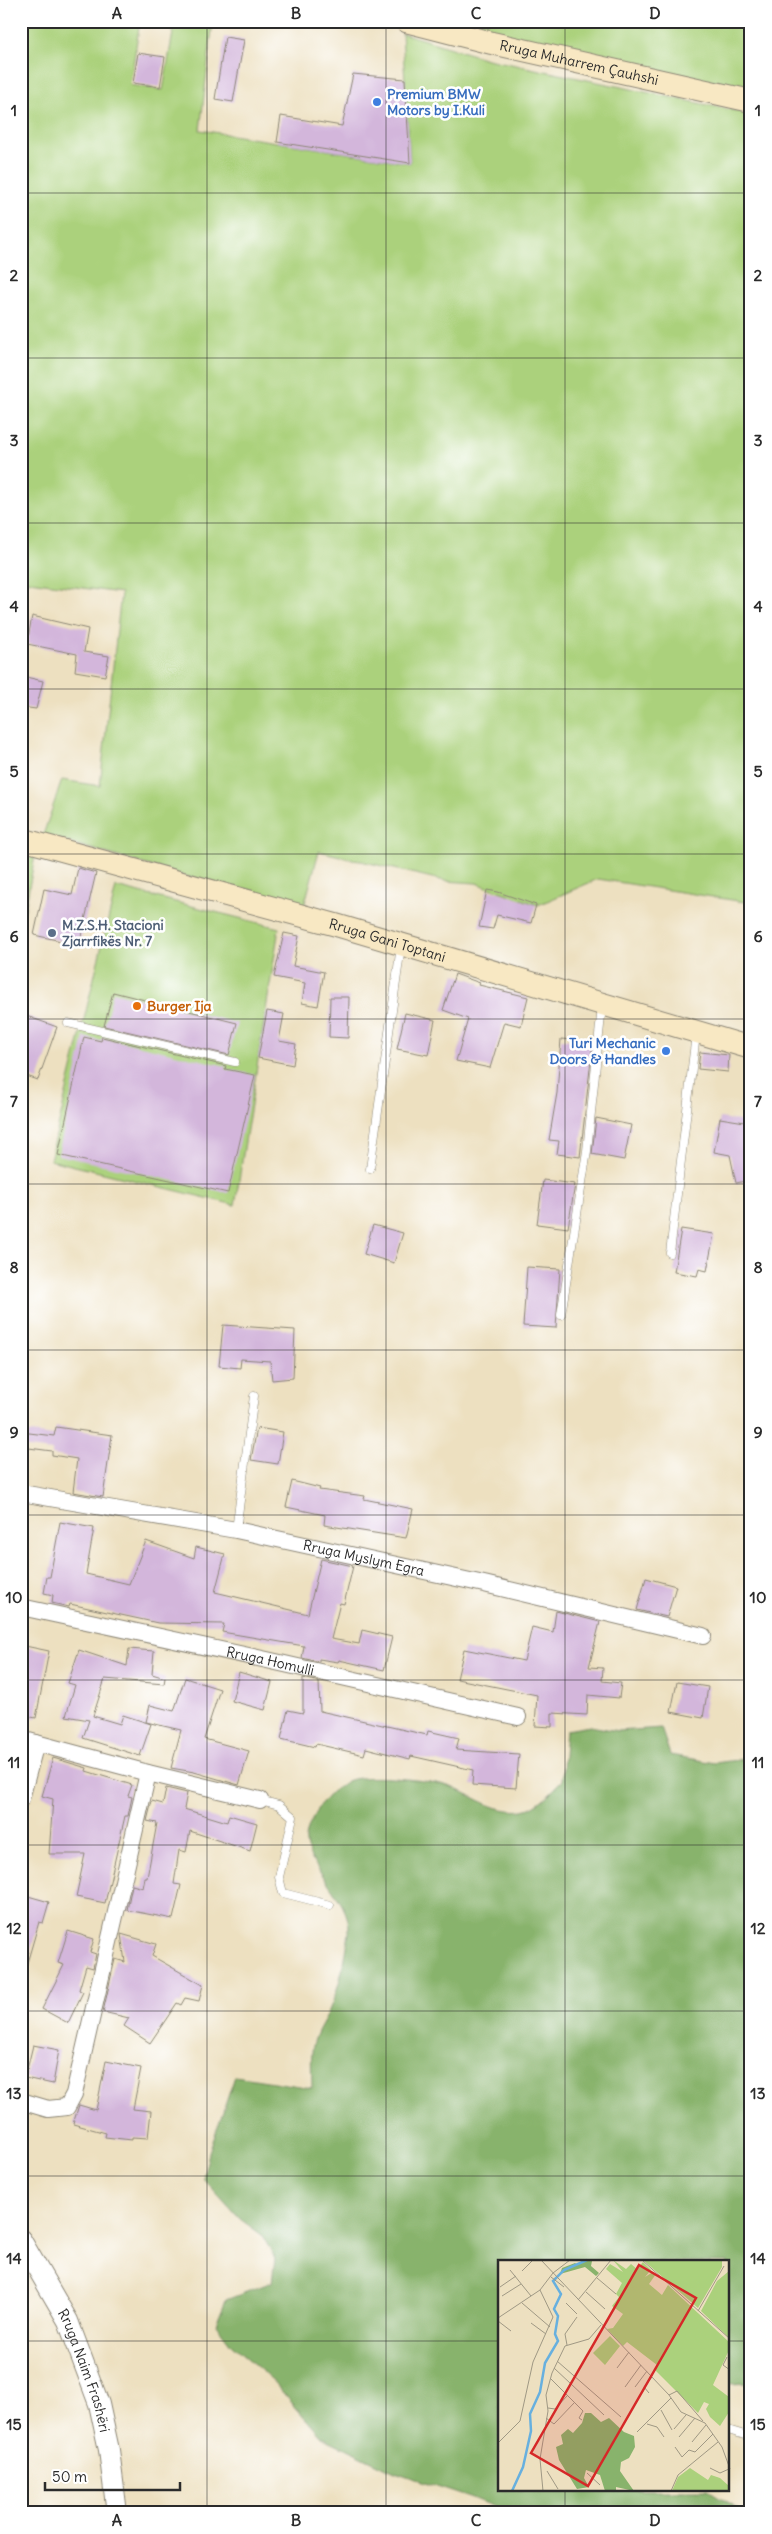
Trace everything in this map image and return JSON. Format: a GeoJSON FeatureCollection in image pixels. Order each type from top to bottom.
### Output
{"type":"FeatureCollection","features":[{"type":"Feature","properties":{"kind":"main road","name":"Rruga Muharrem Çauhshi"},"geometry":{"type":"LineString","coordinates":[[406,21],[492,43],[751,101]]}},
{"type":"Feature","properties":{"kind":"main road","name":"Rruga Gani Toptani"},"geometry":{"type":"LineString","coordinates":[[21,839],[336,925],[751,1048]]}},
{"type":"Feature","properties":{"kind":"street","name":"Rruga Myslym Egra"},"geometry":{"type":"LineString","coordinates":[[21,1493],[236,1530],[484,1584],[703,1636]]}},
{"type":"Feature","properties":{"kind":"street","name":"Rruga Homulli"},"geometry":{"type":"LineString","coordinates":[[21,1607],[518,1717]]}},
{"type":"Feature","properties":{"kind":"street"},"geometry":{"type":"LineString","coordinates":[[21,1799],[28,1741],[260,1800]]}},
{"type":"Feature","properties":{"kind":"street"},"geometry":{"type":"LineString","coordinates":[[21,2101],[56,2110],[67,2107],[74,2094],[148,1773]]}},
{"type":"Feature","properties":{"kind":"street","name":"Rruga Naim Frashëri"},"geometry":{"type":"LineString","coordinates":[[21,2240],[68,2321],[99,2404],[109,2450],[117,2513]]}},
{"type":"Feature","properties":{"kind":"lane"},"geometry":{"type":"LineString","coordinates":[[370,1170],[402,945]]}},
{"type":"Feature","properties":{"kind":"lane"},"geometry":{"type":"LineString","coordinates":[[561,1315],[587,1152],[602,1004]]}},
{"type":"Feature","properties":{"kind":"lane"},"geometry":{"type":"LineString","coordinates":[[68,1023],[236,1062]]}},
{"type":"Feature","properties":{"kind":"lane"},"geometry":{"type":"LineString","coordinates":[[670,1253],[696,1032]]}},
{"type":"Feature","properties":{"kind":"lane"},"geometry":{"type":"LineString","coordinates":[[236,1530],[254,1396]]}},
{"type":"Feature","properties":{"kind":"lane"},"geometry":{"type":"LineString","coordinates":[[260,1800],[278,1805],[292,1817],[279,1877],[283,1893],[330,1905]]}},
{"type":"Feature","properties":{"kind":"lane"},"geometry":{"type":"LineString","coordinates":[[730,2431],[751,2437]]}},
{"type":"Feature","properties":{"kind":"green space"},"geometry":{"type":"Polygon","coordinates":[[[21,21],[140,21],[130,85],[163,90],[175,21],[213,21],[200,130],[410,163],[402,33],[487,59],[751,114],[751,903],[598,879],[538,905],[476,883],[445,881],[319,851],[303,910],[43,835],[62,780],[100,786],[121,593],[21,580],[21,21]]]}},
{"type":"Feature","properties":{"kind":"green space"},"geometry":{"type":"Polygon","coordinates":[[[445,21],[751,21],[751,92],[445,21]]]}},
{"type":"Feature","properties":{"kind":"green space"},"geometry":{"type":"Polygon","coordinates":[[[21,852],[35,856],[21,930],[21,852]]]}},
{"type":"Feature","properties":{"kind":"green space"},"geometry":{"type":"Polygon","coordinates":[[[116,887],[279,928],[235,1205],[50,1160],[116,887]]]}},
{"type":"Feature","properties":{"kind":"green space"},"geometry":{"type":"Polygon","coordinates":[[[590,1726],[618,1731],[661,1728],[670,1755],[715,1763],[751,1758],[751,2383],[730,2384],[730,2260],[498,2260],[498,2492],[711,2492],[746,2513],[504,2513],[498,2508],[470,2497],[395,2472],[322,2437],[270,2378],[231,2344],[216,2324],[226,2300],[272,2282],[275,2258],[262,2235],[240,2219],[203,2178],[209,2153],[235,2076],[312,2088],[312,2049],[336,1994],[342,1973],[349,1932],[348,1919],[336,1894],[311,1858],[307,1848],[306,1838],[315,1813],[333,1791],[347,1781],[381,1777],[440,1784],[457,1789],[503,1809],[528,1809],[544,1798],[562,1781],[566,1730],[590,1726]]]}},
{"type":"Feature","properties":{"kind":"building"},"geometry":{"type":"Polygon","coordinates":[[[225,37],[244,40],[233,102],[215,99],[225,37]]]}},
{"type":"Feature","properties":{"kind":"building"},"geometry":{"type":"Polygon","coordinates":[[[138,53],[165,57],[160,87],[133,83],[138,53]]]}},
{"type":"Feature","properties":{"kind":"building","name":"Premium BMW Motors by I.Kuli"},"geometry":{"type":"Polygon","coordinates":[[[353,74],[405,79],[410,163],[277,142],[281,116],[342,126],[353,74]]]}},
{"type":"Feature","properties":{"kind":"building"},"geometry":{"type":"Polygon","coordinates":[[[32,616],[88,629],[84,652],[109,656],[105,676],[75,671],[77,654],[27,644],[32,616]]]}},
{"type":"Feature","properties":{"kind":"building"},"geometry":{"type":"Polygon","coordinates":[[[26,677],[43,681],[36,709],[21,707],[21,694],[26,677]]]}},
{"type":"Feature","properties":{"kind":"building"},"geometry":{"type":"Polygon","coordinates":[[[78,868],[96,873],[79,945],[34,935],[44,889],[72,895],[78,868]]]}},
{"type":"Feature","properties":{"kind":"building"},"geometry":{"type":"Polygon","coordinates":[[[487,890],[536,905],[531,923],[497,915],[493,929],[479,927],[487,890]]]}},
{"type":"Feature","properties":{"kind":"building"},"geometry":{"type":"Polygon","coordinates":[[[284,933],[299,936],[293,966],[324,972],[318,1006],[302,1003],[305,983],[274,977],[284,933]]]}},
{"type":"Feature","properties":{"kind":"building"},"geometry":{"type":"Polygon","coordinates":[[[455,974],[480,983],[479,985],[528,997],[521,1026],[504,1022],[490,1068],[456,1061],[468,1019],[443,1010],[455,974]]]}},
{"type":"Feature","properties":{"kind":"building"},"geometry":{"type":"Polygon","coordinates":[[[113,992],[237,1023],[229,1055],[104,1026],[113,992]]]}},
{"type":"Feature","properties":{"kind":"building"},"geometry":{"type":"Polygon","coordinates":[[[330,997],[349,997],[348,1038],[329,1037],[330,997]]]}},
{"type":"Feature","properties":{"kind":"building"},"geometry":{"type":"Polygon","coordinates":[[[267,1011],[284,1014],[279,1041],[296,1044],[293,1065],[258,1058],[267,1011]]]}},
{"type":"Feature","properties":{"kind":"building"},"geometry":{"type":"Polygon","coordinates":[[[405,1013],[435,1020],[428,1055],[397,1049],[405,1013]]]}},
{"type":"Feature","properties":{"kind":"building"},"geometry":{"type":"Polygon","coordinates":[[[21,1014],[57,1027],[38,1080],[21,1074],[21,1014]]]}},
{"type":"Feature","properties":{"kind":"building"},"geometry":{"type":"Polygon","coordinates":[[[84,1037],[101,1041],[102,1037],[226,1066],[225,1069],[255,1075],[228,1193],[58,1155],[84,1037]]]}},
{"type":"Feature","properties":{"kind":"building"},"geometry":{"type":"Polygon","coordinates":[[[561,1039],[593,1042],[580,1157],[557,1154],[559,1141],[549,1140],[557,1093],[561,1039]]]}},
{"type":"Feature","properties":{"kind":"building"},"geometry":{"type":"Polygon","coordinates":[[[700,1052],[729,1055],[728,1072],[698,1069],[700,1052]]]}},
{"type":"Feature","properties":{"kind":"building"},"geometry":{"type":"Polygon","coordinates":[[[596,1118],[631,1125],[624,1160],[592,1154],[596,1118]]]}},
{"type":"Feature","properties":{"kind":"building"},"geometry":{"type":"Polygon","coordinates":[[[720,1118],[751,1123],[748,1160],[751,1180],[736,1183],[730,1155],[714,1152],[720,1118]]]}},
{"type":"Feature","properties":{"kind":"building"},"geometry":{"type":"Polygon","coordinates":[[[543,1180],[575,1184],[568,1228],[537,1224],[543,1180]]]}},
{"type":"Feature","properties":{"kind":"building"},"geometry":{"type":"Polygon","coordinates":[[[373,1225],[403,1233],[394,1263],[364,1254],[373,1225]]]}},
{"type":"Feature","properties":{"kind":"building"},"geometry":{"type":"Polygon","coordinates":[[[681,1229],[714,1234],[707,1271],[699,1269],[697,1276],[674,1272],[681,1229]]]}},
{"type":"Feature","properties":{"kind":"building"},"geometry":{"type":"Polygon","coordinates":[[[527,1267],[560,1269],[556,1328],[523,1326],[527,1267]]]}},
{"type":"Feature","properties":{"kind":"building"},"geometry":{"type":"Polygon","coordinates":[[[223,1325],[295,1330],[293,1378],[272,1380],[270,1361],[241,1359],[240,1368],[219,1366],[223,1325]]]}},
{"type":"Feature","properties":{"kind":"building"},"geometry":{"type":"Polygon","coordinates":[[[56,1427],[112,1435],[103,1497],[73,1492],[77,1459],[52,1455],[52,1451],[21,1447],[21,1432],[54,1436],[56,1427]]]}},
{"type":"Feature","properties":{"kind":"building"},"geometry":{"type":"Polygon","coordinates":[[[257,1428],[283,1432],[278,1464],[251,1460],[257,1428]]]}},
{"type":"Feature","properties":{"kind":"building"},"geometry":{"type":"Polygon","coordinates":[[[292,1481],[320,1488],[319,1490],[365,1496],[364,1499],[413,1509],[406,1538],[324,1525],[325,1515],[286,1507],[292,1481]]]}},
{"type":"Feature","properties":{"kind":"building"},"geometry":{"type":"Polygon","coordinates":[[[60,1522],[94,1528],[86,1574],[129,1584],[146,1541],[194,1558],[196,1547],[225,1554],[215,1592],[308,1614],[321,1559],[353,1566],[344,1604],[340,1603],[331,1639],[359,1644],[362,1630],[392,1637],[384,1670],[339,1660],[338,1662],[319,1659],[319,1662],[302,1658],[304,1646],[222,1632],[224,1624],[158,1623],[70,1604],[69,1607],[52,1603],[53,1595],[44,1593],[47,1577],[50,1577],[60,1522]]]}},
{"type":"Feature","properties":{"kind":"building"},"geometry":{"type":"Polygon","coordinates":[[[646,1578],[676,1586],[667,1617],[637,1610],[646,1578]]]}},
{"type":"Feature","properties":{"kind":"building"},"geometry":{"type":"Polygon","coordinates":[[[556,1611],[600,1622],[589,1667],[603,1668],[602,1681],[621,1683],[619,1698],[588,1695],[587,1715],[552,1713],[552,1727],[535,1726],[537,1695],[457,1679],[464,1649],[524,1661],[532,1627],[553,1632],[556,1611]]]}},
{"type":"Feature","properties":{"kind":"building"},"geometry":{"type":"Polygon","coordinates":[[[25,1646],[49,1651],[36,1718],[21,1715],[21,1664],[25,1646]]]}},
{"type":"Feature","properties":{"kind":"building"},"geometry":{"type":"Polygon","coordinates":[[[129,1649],[154,1651],[152,1674],[165,1678],[164,1684],[105,1679],[93,1716],[120,1724],[123,1715],[151,1724],[140,1756],[83,1738],[89,1720],[66,1716],[75,1685],[68,1683],[79,1650],[127,1666],[129,1649]]]}},
{"type":"Feature","properties":{"kind":"building"},"geometry":{"type":"Polygon","coordinates":[[[239,1672],[272,1682],[265,1710],[232,1701],[239,1672]]]}},
{"type":"Feature","properties":{"kind":"building"},"geometry":{"type":"Polygon","coordinates":[[[185,1678],[220,1689],[204,1739],[249,1751],[239,1785],[194,1772],[171,1768],[181,1730],[146,1722],[150,1705],[174,1711],[185,1678]]]}},
{"type":"Feature","properties":{"kind":"building"},"geometry":{"type":"Polygon","coordinates":[[[303,1678],[319,1682],[320,1711],[427,1735],[428,1731],[459,1738],[456,1750],[519,1754],[516,1788],[472,1785],[473,1770],[411,1756],[410,1759],[366,1748],[364,1755],[316,1744],[315,1747],[281,1739],[288,1710],[303,1713],[303,1678]]]}},
{"type":"Feature","properties":{"kind":"building"},"geometry":{"type":"Polygon","coordinates":[[[677,1682],[708,1687],[703,1718],[671,1712],[677,1682]]]}},
{"type":"Feature","properties":{"kind":"building"},"geometry":{"type":"Polygon","coordinates":[[[53,1758],[87,1768],[86,1771],[132,1785],[128,1796],[132,1797],[128,1816],[125,1816],[105,1903],[76,1897],[85,1854],[49,1854],[53,1799],[42,1796],[53,1758]]]}},
{"type":"Feature","properties":{"kind":"building"},"geometry":{"type":"Polygon","coordinates":[[[166,1788],[187,1793],[184,1809],[227,1822],[229,1815],[257,1823],[250,1851],[190,1831],[186,1852],[179,1850],[174,1884],[181,1885],[173,1919],[127,1910],[132,1885],[143,1888],[145,1878],[147,1878],[157,1823],[147,1821],[152,1801],[163,1804],[166,1788]]]}},
{"type":"Feature","properties":{"kind":"building"},"geometry":{"type":"Polygon","coordinates":[[[21,1894],[49,1902],[43,1923],[39,1922],[25,1970],[21,1969],[21,1894]]]}},
{"type":"Feature","properties":{"kind":"building"},"geometry":{"type":"Polygon","coordinates":[[[68,1931],[94,1939],[90,1952],[96,1954],[93,1968],[86,1966],[79,1990],[83,1992],[68,2023],[42,2009],[64,1965],[58,1963],[68,1931]]]}},
{"type":"Feature","properties":{"kind":"building"},"geometry":{"type":"Polygon","coordinates":[[[121,1934],[156,1944],[152,1956],[203,1985],[199,2001],[185,1998],[181,2005],[177,2003],[150,2043],[124,2026],[129,2018],[103,2012],[115,1959],[125,1962],[121,1934]]]}},
{"type":"Feature","properties":{"kind":"building"},"geometry":{"type":"Polygon","coordinates":[[[33,2045],[59,2050],[53,2084],[25,2078],[33,2045]]]}},
{"type":"Feature","properties":{"kind":"building"},"geometry":{"type":"Polygon","coordinates":[[[106,2061],[141,2068],[133,2109],[151,2111],[148,2138],[132,2137],[132,2140],[105,2137],[106,2133],[73,2124],[79,2105],[96,2110],[106,2061]]]}},
{"type":"Feature","properties":{"kind":"place","name":"Premium BMW Motors by I.Kuli"},"geometry":{"type":"Point","coordinates":[377,102]}},
{"type":"Feature","properties":{"kind":"place","name":"M.Z.S.H. Stacioni Zjarrfikës Nr. 7"},"geometry":{"type":"Point","coordinates":[52,933]}},
{"type":"Feature","properties":{"kind":"place","name":"Burger Ija"},"geometry":{"type":"Point","coordinates":[137,1006]}},
{"type":"Feature","properties":{"kind":"place","name":"Turi Mechanic Doors & Handles"},"geometry":{"type":"Point","coordinates":[666,1051]}}]}
